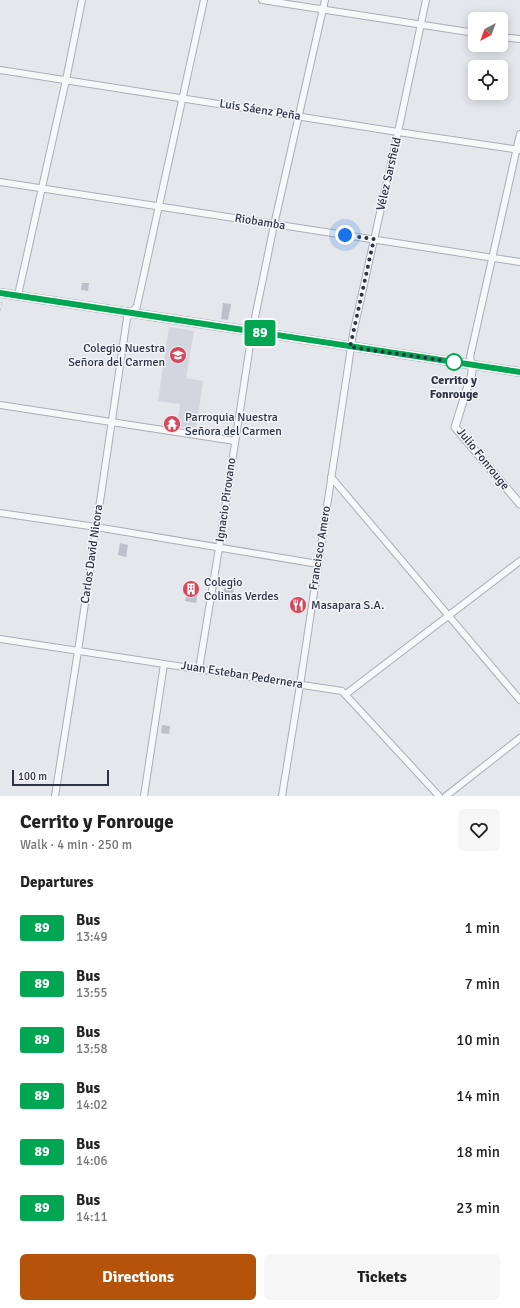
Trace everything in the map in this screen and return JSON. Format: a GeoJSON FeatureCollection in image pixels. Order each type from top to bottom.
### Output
{"type":"FeatureCollection","features":[{"type":"Feature","properties":{"kind":"main road"},"geometry":{"type":"LineString","coordinates":[[2,293],[520,372]]}},
{"type":"Feature","properties":{"kind":"street"},"geometry":{"type":"LineString","coordinates":[[18,295],[66,80],[82,0]]}},
{"type":"Feature","properties":{"kind":"street","name":"Carlos David Nicora"},"geometry":{"type":"LineString","coordinates":[[55,796],[127,318],[136,306],[204,0]]}},
{"type":"Feature","properties":{"kind":"street"},"geometry":{"type":"LineString","coordinates":[[262,0],[468,31]]}},
{"type":"Feature","properties":{"kind":"street","name":"Ignacio Pirovano"},"geometry":{"type":"LineString","coordinates":[[199,669],[252,332],[274,225],[325,0]]}},
{"type":"Feature","properties":{"kind":"street","name":"Vélez Sarsfield"},"geometry":{"type":"LineString","coordinates":[[350,347],[426,0]]}},
{"type":"Feature","properties":{"kind":"street"},"geometry":{"type":"LineString","coordinates":[[508,37],[520,40]]}},
{"type":"Feature","properties":{"kind":"street","name":"Luis Sáenz Peña"},"geometry":{"type":"LineString","coordinates":[[0,70],[518,150]]}},
{"type":"Feature","properties":{"kind":"street"},"geometry":{"type":"LineString","coordinates":[[472,365],[470,357],[518,150],[520,134]]}},
{"type":"Feature","properties":{"kind":"street","name":"Riobamba"},"geometry":{"type":"LineString","coordinates":[[0,182],[520,262]]}},
{"type":"Feature","properties":{"kind":"street","name":"Francisco Amero"},"geometry":{"type":"LineString","coordinates":[[282,796],[350,347]]}},
{"type":"Feature","properties":{"kind":"street","name":"Julio Fonrouge"},"geometry":{"type":"LineString","coordinates":[[472,365],[472,373],[455,427],[520,504]]}},
{"type":"Feature","properties":{"kind":"street"},"geometry":{"type":"LineString","coordinates":[[0,405],[235,441]]}},
{"type":"Feature","properties":{"kind":"street"},"geometry":{"type":"LineString","coordinates":[[331,477],[520,700]]}},
{"type":"Feature","properties":{"kind":"street"},"geometry":{"type":"LineString","coordinates":[[0,513],[318,564]]}},
{"type":"Feature","properties":{"kind":"street"},"geometry":{"type":"LineString","coordinates":[[346,694],[520,561]]}},
{"type":"Feature","properties":{"kind":"street","name":"Juan Esteban Pedernera"},"geometry":{"type":"LineString","coordinates":[[0,639],[300,685],[337,689],[346,694],[439,796]]}},
{"type":"Feature","properties":{"kind":"street"},"geometry":{"type":"LineString","coordinates":[[144,796],[164,664]]}},
{"type":"Feature","properties":{"kind":"street"},"geometry":{"type":"LineString","coordinates":[[446,796],[520,738]]}},
{"type":"Feature","properties":{"kind":"path"},"geometry":{"type":"LineString","coordinates":[[0,311],[2,293]]}},
{"type":"Feature","properties":{"kind":"shaded area","name":"Colegio Nuestra Señora del Carmen"},"geometry":{"type":"Polygon","coordinates":[[[169,327],[194,331],[186,378],[203,381],[196,429],[177,426],[180,404],[158,401],[169,327]]]}},
{"type":"Feature","properties":{"kind":"building"},"geometry":{"type":"Polygon","coordinates":[[[82,283],[89,283],[88,291],[81,290],[82,283]]]}},
{"type":"Feature","properties":{"kind":"building"},"geometry":{"type":"Polygon","coordinates":[[[223,303],[231,304],[228,320],[221,319],[223,303]]]}},
{"type":"Feature","properties":{"kind":"building"},"geometry":{"type":"Polygon","coordinates":[[[120,543],[128,545],[126,557],[118,555],[120,543]]]}},
{"type":"Feature","properties":{"kind":"building","name":"Colegio Colinas Verdes"},"geometry":{"type":"Polygon","coordinates":[[[185,582],[199,585],[196,603],[185,601],[187,594],[183,593],[185,582]]]}},
{"type":"Feature","properties":{"kind":"building"},"geometry":{"type":"Polygon","coordinates":[[[224,588],[234,589],[232,598],[223,597],[224,588]]]}},
{"type":"Feature","properties":{"kind":"building"},"geometry":{"type":"Polygon","coordinates":[[[162,725],[170,726],[169,734],[161,733],[162,725]]]}},
{"type":"Feature","properties":{"kind":"bus line","name":"89"},"geometry":{"type":"LineString","coordinates":[[0,293],[520,372]]}},
{"type":"Feature","properties":{"kind":"place","name":"Colegio Nuestra Señora del Carmen"},"geometry":{"type":"Point","coordinates":[178,355]}},
{"type":"Feature","properties":{"kind":"place","name":"Cerrito y Fonrouge"},"geometry":{"type":"Point","coordinates":[454,362]}},
{"type":"Feature","properties":{"kind":"place","name":"Parroquia Nuestra Señora del Carmen"},"geometry":{"type":"Point","coordinates":[172,424]}},
{"type":"Feature","properties":{"kind":"place","name":"Colegio Colinas Verdes"},"geometry":{"type":"Point","coordinates":[191,589]}},
{"type":"Feature","properties":{"kind":"place","name":"Masapara S.A."},"geometry":{"type":"Point","coordinates":[298,605]}},
{"type":"Feature","properties":{"kind":"route"},"geometry":{"type":"LineString","coordinates":[[345,235],[374,239],[350,347],[454,362]]}}]}
